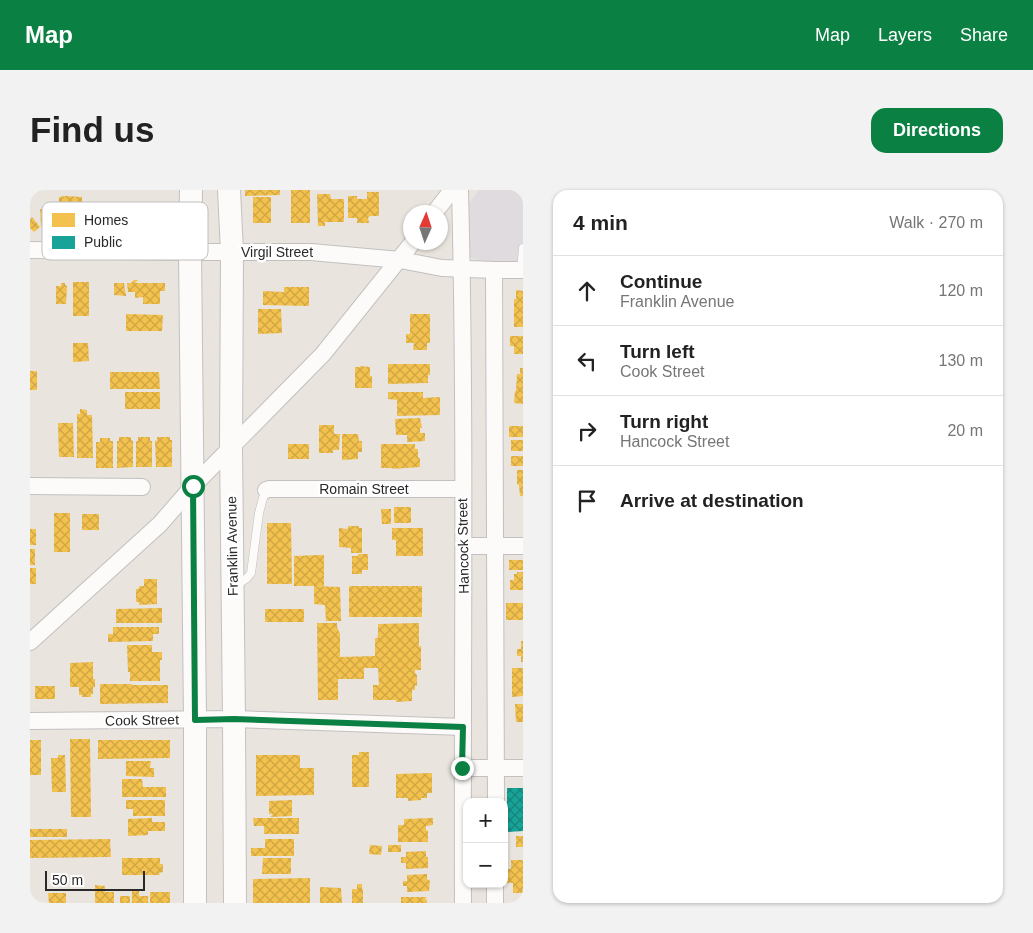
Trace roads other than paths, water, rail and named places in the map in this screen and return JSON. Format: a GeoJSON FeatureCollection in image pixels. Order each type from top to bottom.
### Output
{"type":"FeatureCollection","features":[{"type":"Feature","properties":{"kind":"main road","name":"Franklin Avenue"},"geometry":{"type":"LineString","coordinates":[[229,190],[232,252],[231,448],[234,903]]}},
{"type":"Feature","properties":{"kind":"main road"},"geometry":{"type":"LineString","coordinates":[[190,260],[195,903]]}},
{"type":"Feature","properties":{"kind":"street"},"geometry":{"type":"LineString","coordinates":[[440,205],[452,190]]}},
{"type":"Feature","properties":{"kind":"street","name":"Hancock Street"},"geometry":{"type":"LineString","coordinates":[[460,190],[464,546],[463,903]]}},
{"type":"Feature","properties":{"kind":"street"},"geometry":{"type":"LineString","coordinates":[[30,642],[160,524],[193,486],[323,354],[407,250]]}},
{"type":"Feature","properties":{"kind":"street","name":"Virgil Street"},"geometry":{"type":"LineString","coordinates":[[208,252],[311,252],[400,260],[442,268],[522,270]]}},
{"type":"Feature","properties":{"kind":"street"},"geometry":{"type":"LineString","coordinates":[[494,270],[496,798]]}},
{"type":"Feature","properties":{"kind":"street"},"geometry":{"type":"LineString","coordinates":[[30,486],[142,487]]}},
{"type":"Feature","properties":{"kind":"street","name":"Romain Street"},"geometry":{"type":"LineString","coordinates":[[266,490],[463,489]]}},
{"type":"Feature","properties":{"kind":"street"},"geometry":{"type":"LineString","coordinates":[[464,546],[523,546]]}},
{"type":"Feature","properties":{"kind":"street","name":"Cook Street"},"geometry":{"type":"LineString","coordinates":[[30,721],[234,719],[463,727]]}},
{"type":"Feature","properties":{"kind":"street"},"geometry":{"type":"LineString","coordinates":[[462,768],[523,768]]}},
{"type":"Feature","properties":{"kind":"street"},"geometry":{"type":"LineString","coordinates":[[495,888],[495,903]]}},
{"type":"Feature","properties":{"kind":"lane"},"geometry":{"type":"LineString","coordinates":[[522,270],[523,248]]}},
{"type":"Feature","properties":{"kind":"lane"},"geometry":{"type":"LineString","coordinates":[[233,587],[246,580],[251,573],[259,513],[266,490]]}}]}
